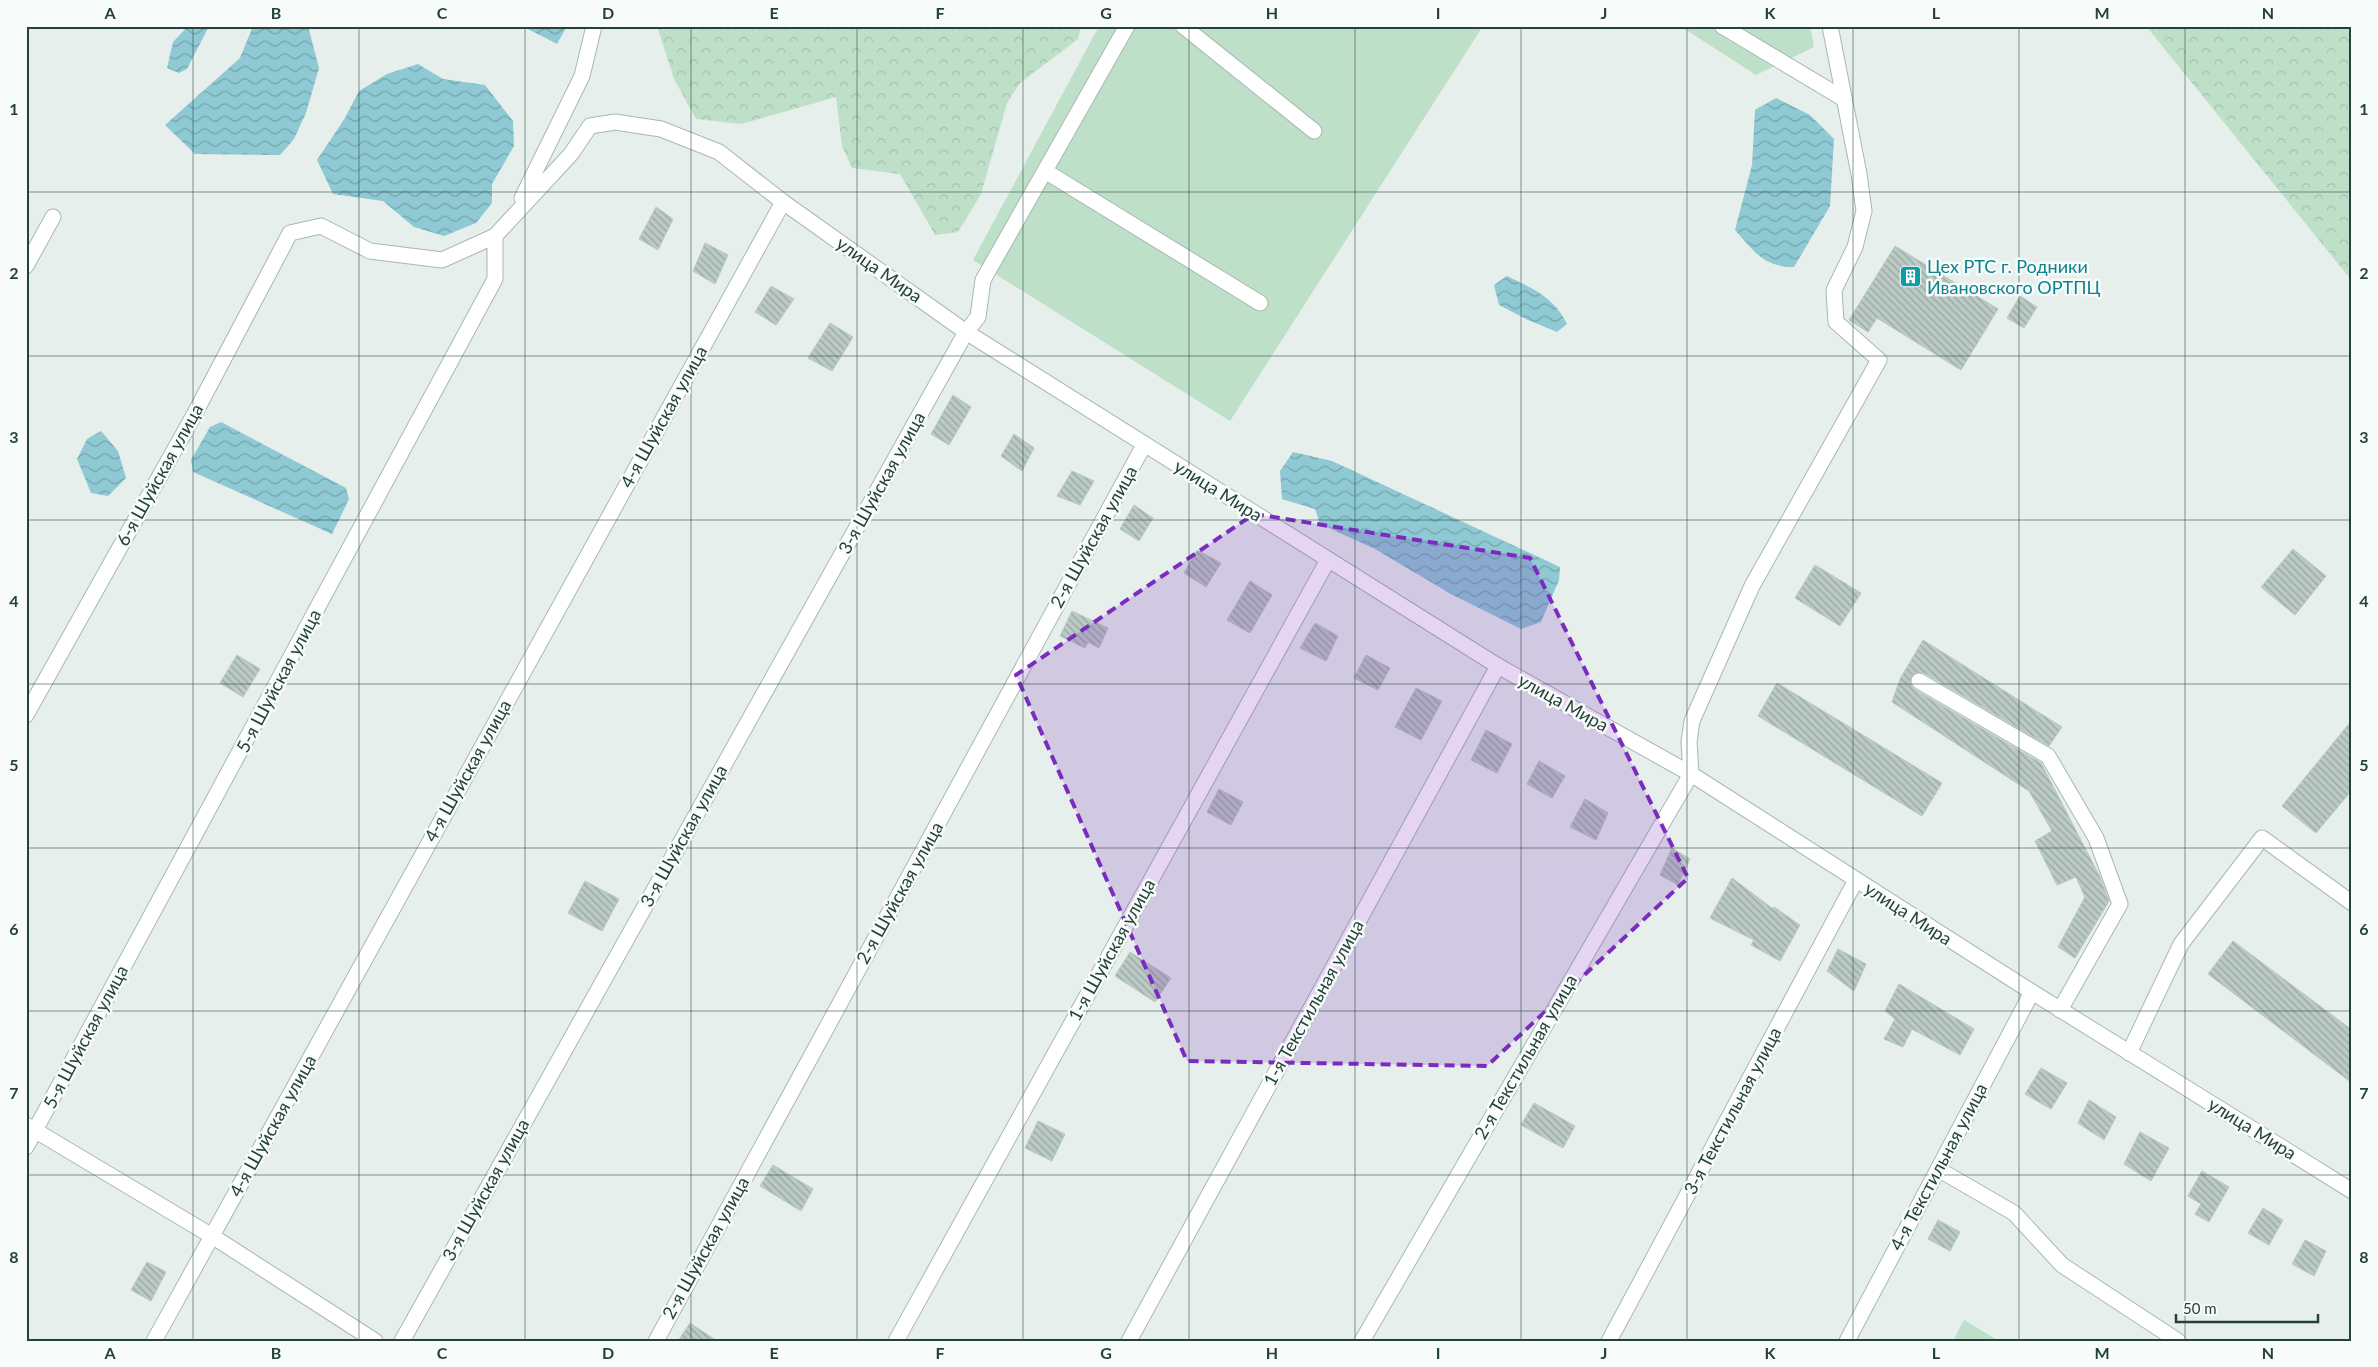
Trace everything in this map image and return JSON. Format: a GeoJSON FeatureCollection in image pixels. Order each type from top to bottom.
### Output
{"type":"FeatureCollection","features":[{"type":"Feature","properties":{"kind":"street"},"geometry":{"type":"LineString","coordinates":[[495,236],[515,213],[562,120],[582,76],[594,26]]}},
{"type":"Feature","properties":{"kind":"street","name":"3-я Шуйская улица"},"geometry":{"type":"LineString","coordinates":[[402,1341],[966,332],[978,317],[983,280],[1127,26]]}},
{"type":"Feature","properties":{"kind":"street"},"geometry":{"type":"LineString","coordinates":[[1183,26],[1314,132]]}},
{"type":"Feature","properties":{"kind":"street"},"geometry":{"type":"LineString","coordinates":[[1722,26],[1844,99]]}},
{"type":"Feature","properties":{"kind":"street"},"geometry":{"type":"LineString","coordinates":[[1690,774],[1689,742],[1692,721],[1748,594],[1879,360],[1836,322],[1834,290],[1855,247],[1864,211],[1860,174],[1830,26]]}},
{"type":"Feature","properties":{"kind":"street","name":"улица Мира"},"geometry":{"type":"LineString","coordinates":[[515,213],[571,154],[590,126],[614,122],[661,128],[719,152],[783,202],[966,332],[1498,666],[1690,774],[2060,1010],[2352,1191]]}},
{"type":"Feature","properties":{"kind":"street"},"geometry":{"type":"LineString","coordinates":[[1045,171],[1260,303]]}},
{"type":"Feature","properties":{"kind":"street","name":"4-я Шуйская улица"},"geometry":{"type":"LineString","coordinates":[[154,1341],[783,202]]}},
{"type":"Feature","properties":{"kind":"street"},"geometry":{"type":"LineString","coordinates":[[26,266],[52,217]]}},
{"type":"Feature","properties":{"kind":"street","name":"6-я Шуйская улица"},"geometry":{"type":"LineString","coordinates":[[26,715],[194,414],[290,233],[322,226],[370,251],[442,260],[495,236]]}},
{"type":"Feature","properties":{"kind":"street","name":"5-я Шуйская улица"},"geometry":{"type":"LineString","coordinates":[[26,1147],[31,1128],[495,279],[495,236]]}},
{"type":"Feature","properties":{"kind":"street","name":"2-я Шуйская улица"},"geometry":{"type":"LineString","coordinates":[[656,1341],[1144,445]]}},
{"type":"Feature","properties":{"kind":"street","name":"1-я Шуйская улица"},"geometry":{"type":"LineString","coordinates":[[896,1341],[1328,560]]}},
{"type":"Feature","properties":{"kind":"street","name":"1-я Текстильная улица"},"geometry":{"type":"LineString","coordinates":[[1129,1341],[1498,666]]}},
{"type":"Feature","properties":{"kind":"street"},"geometry":{"type":"LineString","coordinates":[[1919,681],[2048,756],[2096,838],[2120,904],[2060,1010]]}},
{"type":"Feature","properties":{"kind":"street","name":"2-я Текстильная улица"},"geometry":{"type":"LineString","coordinates":[[1362,1341],[1690,774]]}},
{"type":"Feature","properties":{"kind":"street"},"geometry":{"type":"LineString","coordinates":[[2130,1053],[2181,944],[2262,838],[2352,903]]}},
{"type":"Feature","properties":{"kind":"street","name":"3-я Текстильная улица"},"geometry":{"type":"LineString","coordinates":[[1609,1341],[1856,880]]}},
{"type":"Feature","properties":{"kind":"street","name":"4-я Текстильная улица"},"geometry":{"type":"LineString","coordinates":[[1847,1341],[2032,992]]}},
{"type":"Feature","properties":{"kind":"street"},"geometry":{"type":"LineString","coordinates":[[31,1128],[212,1236],[375,1341]]}},
{"type":"Feature","properties":{"kind":"street"},"geometry":{"type":"LineString","coordinates":[[1938,1169],[2014,1213],[2062,1265],[2178,1341]]}},
{"type":"Feature","properties":{"kind":"highlighted area"},"geometry":{"type":"Polygon","coordinates":[[[1254,514],[1530,558],[1688,878],[1487,1066],[1187,1061],[1016,675],[1254,514]]]}},
{"type":"Feature","properties":{"kind":"green space"},"geometry":{"type":"Polygon","coordinates":[[[657,26],[1081,26],[1078,39],[1020,83],[1007,103],[981,194],[958,232],[935,235],[900,174],[852,168],[842,146],[836,97],[741,124],[696,119],[674,79],[657,26]]]}},
{"type":"Feature","properties":{"kind":"green space"},"geometry":{"type":"Polygon","coordinates":[[[1099,26],[1483,26],[1230,421],[973,260],[1099,26]]]}},
{"type":"Feature","properties":{"kind":"green space"},"geometry":{"type":"Polygon","coordinates":[[[1680,26],[1810,26],[1814,47],[1756,75],[1680,26]]]}},
{"type":"Feature","properties":{"kind":"green space"},"geometry":{"type":"Polygon","coordinates":[[[2146,26],[2352,26],[2352,281],[2146,26]]]}},
{"type":"Feature","properties":{"kind":"green space"},"geometry":{"type":"Polygon","coordinates":[[[1964,1320],[1999,1341],[1953,1341],[1964,1320]]]}},
{"type":"Feature","properties":{"kind":"water"},"geometry":{"type":"Polygon","coordinates":[[[188,26],[209,26],[187,69],[179,73],[167,68],[173,42],[188,26]]]}},
{"type":"Feature","properties":{"kind":"water"},"geometry":{"type":"Polygon","coordinates":[[[253,26],[308,26],[319,68],[306,113],[294,139],[280,155],[195,154],[165,125],[240,58],[253,26]]]}},
{"type":"Feature","properties":{"kind":"water"},"geometry":{"type":"Polygon","coordinates":[[[522,26],[567,26],[557,44],[522,26]]]}},
{"type":"Feature","properties":{"kind":"water"},"geometry":{"type":"Polygon","coordinates":[[[418,64],[443,79],[485,85],[513,121],[514,146],[492,184],[492,203],[476,223],[444,236],[414,227],[383,201],[333,194],[317,160],[345,118],[359,91],[387,74],[418,64]]]}},
{"type":"Feature","properties":{"kind":"water"},"geometry":{"type":"Polygon","coordinates":[[[1776,98],[1810,115],[1834,139],[1830,206],[1794,267],[1767,261],[1754,251],[1735,230],[1752,165],[1755,110],[1776,98]]]}},
{"type":"Feature","properties":{"kind":"water"},"geometry":{"type":"Polygon","coordinates":[[[1507,276],[1542,294],[1556,307],[1567,324],[1557,332],[1499,305],[1494,285],[1507,276]]]}},
{"type":"Feature","properties":{"kind":"water"},"geometry":{"type":"Polygon","coordinates":[[[221,422],[346,488],[349,499],[332,534],[193,472],[191,460],[210,427],[221,422]]]}},
{"type":"Feature","properties":{"kind":"water"},"geometry":{"type":"Polygon","coordinates":[[[101,431],[118,451],[126,478],[108,496],[91,493],[77,459],[87,439],[101,431]]]}},
{"type":"Feature","properties":{"kind":"water"},"geometry":{"type":"Polygon","coordinates":[[[1293,452],[1332,461],[1560,567],[1559,580],[1541,622],[1521,629],[1451,594],[1375,549],[1320,524],[1315,509],[1282,499],[1280,471],[1293,452]]]}},
{"type":"Feature","properties":{"kind":"building"},"geometry":{"type":"Polygon","coordinates":[[[656,207],[673,219],[658,250],[639,239],[656,207]]]}},
{"type":"Feature","properties":{"kind":"building"},"geometry":{"type":"Polygon","coordinates":[[[705,243],[728,255],[715,284],[693,271],[705,243]]]}},
{"type":"Feature","properties":{"kind":"building","name":"Цех РТС г. Родники Ивановского ОРТПЦ"},"geometry":{"type":"Polygon","coordinates":[[[1895,246],[1998,309],[1961,370],[1877,318],[1868,332],[1849,320],[1895,246]]]}},
{"type":"Feature","properties":{"kind":"building"},"geometry":{"type":"Polygon","coordinates":[[[771,286],[794,299],[776,325],[755,312],[771,286]]]}},
{"type":"Feature","properties":{"kind":"building"},"geometry":{"type":"Polygon","coordinates":[[[2020,296],[2037,307],[2024,328],[2007,318],[2020,296]]]}},
{"type":"Feature","properties":{"kind":"building"},"geometry":{"type":"Polygon","coordinates":[[[830,323],[853,337],[832,371],[808,358],[830,323]]]}},
{"type":"Feature","properties":{"kind":"building"},"geometry":{"type":"Polygon","coordinates":[[[953,395],[971,407],[949,445],[931,434],[953,395]]]}},
{"type":"Feature","properties":{"kind":"building"},"geometry":{"type":"Polygon","coordinates":[[[1014,434],[1034,448],[1022,471],[1001,456],[1014,434]]]}},
{"type":"Feature","properties":{"kind":"building"},"geometry":{"type":"Polygon","coordinates":[[[1072,471],[1094,481],[1080,505],[1057,496],[1072,471]]]}},
{"type":"Feature","properties":{"kind":"building"},"geometry":{"type":"Polygon","coordinates":[[[1134,505],[1153,518],[1139,541],[1120,529],[1134,505]]]}},
{"type":"Feature","properties":{"kind":"building"},"geometry":{"type":"Polygon","coordinates":[[[2293,549],[2326,576],[2295,615],[2261,587],[2293,549]]]}},
{"type":"Feature","properties":{"kind":"building"},"geometry":{"type":"Polygon","coordinates":[[[1197,550],[1221,563],[1206,587],[1184,573],[1197,550]]]}},
{"type":"Feature","properties":{"kind":"building"},"geometry":{"type":"Polygon","coordinates":[[[1815,565],[1861,593],[1840,626],[1795,598],[1815,565]]]}},
{"type":"Feature","properties":{"kind":"building"},"geometry":{"type":"Polygon","coordinates":[[[1250,581],[1272,595],[1250,633],[1227,620],[1250,581]]]}},
{"type":"Feature","properties":{"kind":"building"},"geometry":{"type":"Polygon","coordinates":[[[1072,611],[1108,628],[1099,648],[1088,642],[1085,648],[1060,636],[1072,611]]]}},
{"type":"Feature","properties":{"kind":"building"},"geometry":{"type":"Polygon","coordinates":[[[1315,623],[1338,636],[1326,661],[1300,648],[1315,623]]]}},
{"type":"Feature","properties":{"kind":"building"},"geometry":{"type":"Polygon","coordinates":[[[1923,640],[2062,727],[2049,746],[1924,673],[1915,673],[1911,677],[1911,685],[1914,689],[2041,763],[2100,877],[2109,901],[2075,958],[2058,947],[2085,897],[2076,877],[2057,885],[2035,841],[2052,831],[2029,791],[1892,702],[1900,679],[1923,640]]]}},
{"type":"Feature","properties":{"kind":"building"},"geometry":{"type":"Polygon","coordinates":[[[237,655],[260,669],[243,697],[220,683],[237,655]]]}},
{"type":"Feature","properties":{"kind":"building"},"geometry":{"type":"Polygon","coordinates":[[[1366,655],[1390,668],[1378,690],[1354,678],[1366,655]]]}},
{"type":"Feature","properties":{"kind":"building"},"geometry":{"type":"Polygon","coordinates":[[[1777,683],[1942,783],[1922,816],[1758,716],[1777,683]]]}},
{"type":"Feature","properties":{"kind":"building"},"geometry":{"type":"Polygon","coordinates":[[[1416,688],[1442,701],[1421,740],[1395,727],[1416,688]]]}},
{"type":"Feature","properties":{"kind":"building"},"geometry":{"type":"Polygon","coordinates":[[[2352,720],[2352,790],[2316,833],[2282,806],[2352,720]]]}},
{"type":"Feature","properties":{"kind":"building"},"geometry":{"type":"Polygon","coordinates":[[[1486,730],[1512,744],[1497,773],[1471,760],[1486,730]]]}},
{"type":"Feature","properties":{"kind":"building"},"geometry":{"type":"Polygon","coordinates":[[[1539,761],[1565,776],[1552,798],[1527,784],[1539,761]]]}},
{"type":"Feature","properties":{"kind":"building"},"geometry":{"type":"Polygon","coordinates":[[[1219,789],[1243,802],[1231,825],[1207,812],[1219,789]]]}},
{"type":"Feature","properties":{"kind":"building"},"geometry":{"type":"Polygon","coordinates":[[[1585,799],[1608,813],[1596,840],[1570,827],[1585,799]]]}},
{"type":"Feature","properties":{"kind":"building"},"geometry":{"type":"Polygon","coordinates":[[[1672,848],[1690,859],[1678,885],[1660,875],[1672,848]]]}},
{"type":"Feature","properties":{"kind":"building"},"geometry":{"type":"Polygon","coordinates":[[[1732,878],[1773,909],[1774,907],[1800,925],[1780,961],[1751,945],[1754,940],[1710,918],[1732,878]]]}},
{"type":"Feature","properties":{"kind":"building"},"geometry":{"type":"Polygon","coordinates":[[[585,881],[619,899],[602,931],[568,913],[585,881]]]}},
{"type":"Feature","properties":{"kind":"building"},"geometry":{"type":"Polygon","coordinates":[[[2233,941],[2352,1030],[2352,1083],[2208,974],[2233,941]]]}},
{"type":"Feature","properties":{"kind":"building"},"geometry":{"type":"Polygon","coordinates":[[[1838,949],[1866,964],[1854,991],[1827,971],[1838,949]]]}},
{"type":"Feature","properties":{"kind":"building"},"geometry":{"type":"Polygon","coordinates":[[[1130,952],[1171,978],[1155,1002],[1115,976],[1130,952]]]}},
{"type":"Feature","properties":{"kind":"building"},"geometry":{"type":"Polygon","coordinates":[[[1899,984],[1974,1029],[1960,1055],[1912,1029],[1903,1047],[1884,1039],[1895,1019],[1885,1011],[1899,984]]]}},
{"type":"Feature","properties":{"kind":"building"},"geometry":{"type":"Polygon","coordinates":[[[2041,1068],[2067,1083],[2051,1109],[2025,1094],[2041,1068]]]}},
{"type":"Feature","properties":{"kind":"building"},"geometry":{"type":"Polygon","coordinates":[[[2089,1100],[2116,1117],[2104,1140],[2078,1123],[2089,1100]]]}},
{"type":"Feature","properties":{"kind":"building"},"geometry":{"type":"Polygon","coordinates":[[[1534,1103],[1575,1126],[1563,1148],[1521,1125],[1534,1103]]]}},
{"type":"Feature","properties":{"kind":"building"},"geometry":{"type":"Polygon","coordinates":[[[1038,1121],[1065,1134],[1052,1161],[1025,1148],[1038,1121]]]}},
{"type":"Feature","properties":{"kind":"building"},"geometry":{"type":"Polygon","coordinates":[[[2140,1132],[2169,1148],[2151,1181],[2124,1164],[2140,1132]]]}},
{"type":"Feature","properties":{"kind":"building"},"geometry":{"type":"Polygon","coordinates":[[[773,1165],[813,1189],[801,1211],[760,1186],[773,1165]]]}},
{"type":"Feature","properties":{"kind":"building"},"geometry":{"type":"Polygon","coordinates":[[[2202,1171],[2229,1187],[2209,1222],[2195,1214],[2201,1204],[2188,1196],[2202,1171]]]}},
{"type":"Feature","properties":{"kind":"building"},"geometry":{"type":"Polygon","coordinates":[[[2263,1208],[2283,1220],[2269,1245],[2248,1233],[2263,1208]]]}},
{"type":"Feature","properties":{"kind":"building"},"geometry":{"type":"Polygon","coordinates":[[[1938,1220],[1960,1232],[1950,1251],[1928,1239],[1938,1220]]]}},
{"type":"Feature","properties":{"kind":"building"},"geometry":{"type":"Polygon","coordinates":[[[2305,1240],[2326,1251],[2314,1276],[2292,1264],[2305,1240]]]}},
{"type":"Feature","properties":{"kind":"building"},"geometry":{"type":"Polygon","coordinates":[[[147,1262],[166,1272],[151,1301],[131,1290],[147,1262]]]}},
{"type":"Feature","properties":{"kind":"building"},"geometry":{"type":"Polygon","coordinates":[[[690,1323],[717,1341],[678,1341],[690,1323]]]}},
{"type":"Feature","properties":{"kind":"place","name":"Цех РТС г. Родники Ивановского ОРТПЦ"},"geometry":{"type":"Point","coordinates":[1911,277]}}]}
